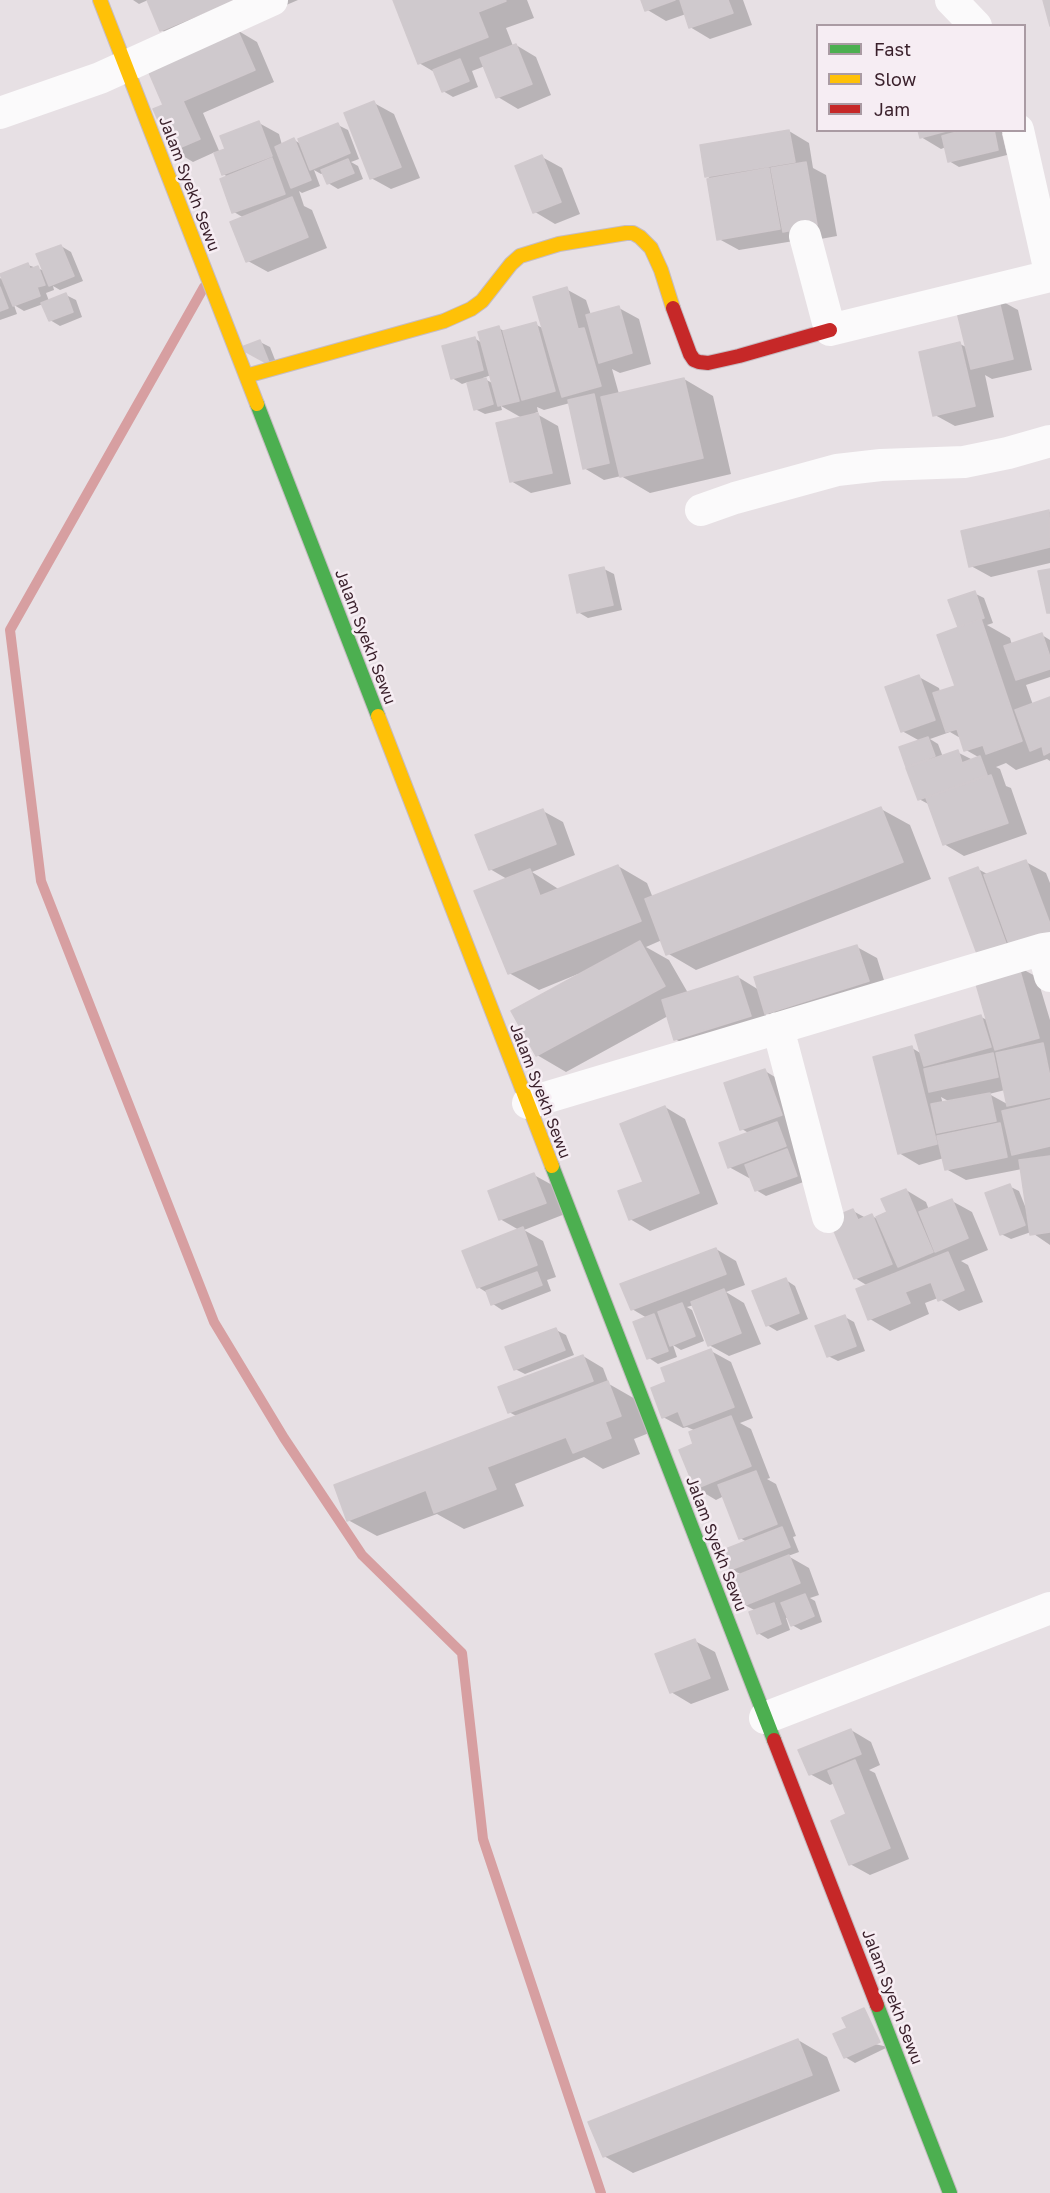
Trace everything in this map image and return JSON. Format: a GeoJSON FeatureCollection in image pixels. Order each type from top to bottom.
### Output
{"type":"FeatureCollection","features":[{"type":"Feature","properties":{"kind":"street","name":"Jalam Syekh Sewu"},"geometry":{"type":"LineString","coordinates":[[100,0],[115,71],[246,376],[950,2193]]}},
{"type":"Feature","properties":{"kind":"street"},"geometry":{"type":"LineString","coordinates":[[0,113],[115,71],[272,0]]}},
{"type":"Feature","properties":{"kind":"street"},"geometry":{"type":"LineString","coordinates":[[246,376],[444,321],[471,309],[482,301],[520,256],[559,244],[626,232],[633,233],[651,248],[690,354],[694,360],[708,363],[1050,274],[1044,213],[1019,132]]}},
{"type":"Feature","properties":{"kind":"street"},"geometry":{"type":"LineString","coordinates":[[805,236],[830,330]]}},
{"type":"Feature","properties":{"kind":"street"},"geometry":{"type":"LineString","coordinates":[[700,510],[735,498],[837,471],[881,465],[964,462],[1050,441]]}},
{"type":"Feature","properties":{"kind":"street"},"geometry":{"type":"LineString","coordinates":[[528,1103],[778,1028],[1048,958]]}},
{"type":"Feature","properties":{"kind":"street"},"geometry":{"type":"LineString","coordinates":[[778,1028],[828,1217]]}},
{"type":"Feature","properties":{"kind":"street"},"geometry":{"type":"LineString","coordinates":[[765,1718],[1050,1608]]}},
{"type":"Feature","properties":{"kind":"building"},"geometry":{"type":"Polygon","coordinates":[[[147,0],[235,0],[160,31],[147,0]]]}},
{"type":"Feature","properties":{"kind":"building"},"geometry":{"type":"Polygon","coordinates":[[[393,0],[506,1],[478,12],[488,37],[418,64],[393,0]]]}},
{"type":"Feature","properties":{"kind":"building"},"geometry":{"type":"Polygon","coordinates":[[[641,0],[675,0],[645,11],[641,0]]]}},
{"type":"Feature","properties":{"kind":"building"},"geometry":{"type":"Polygon","coordinates":[[[680,0],[728,0],[733,13],[689,28],[680,0]]]}},
{"type":"Feature","properties":{"kind":"building"},"geometry":{"type":"Polygon","coordinates":[[[1043,0],[1050,0],[1050,26],[1043,0]]]}},
{"type":"Feature","properties":{"kind":"building"},"geometry":{"type":"Polygon","coordinates":[[[237,29],[255,70],[183,101],[200,139],[172,151],[153,109],[163,105],[147,68],[237,29]]]}},
{"type":"Feature","properties":{"kind":"building"},"geometry":{"type":"Polygon","coordinates":[[[516,44],[532,84],[496,98],[480,58],[516,44]]]}},
{"type":"Feature","properties":{"kind":"building"},"geometry":{"type":"Polygon","coordinates":[[[460,59],[469,81],[442,92],[433,70],[460,59]]]}},
{"type":"Feature","properties":{"kind":"building"},"geometry":{"type":"Polygon","coordinates":[[[374,101],[401,167],[370,179],[344,113],[374,101]]]}},
{"type":"Feature","properties":{"kind":"building"},"geometry":{"type":"Polygon","coordinates":[[[259,121],[272,156],[222,175],[214,153],[225,149],[220,136],[259,121]]]}},
{"type":"Feature","properties":{"kind":"building"},"geometry":{"type":"Polygon","coordinates":[[[338,123],[350,153],[310,170],[298,139],[338,123]]]}},
{"type":"Feature","properties":{"kind":"building"},"geometry":{"type":"Polygon","coordinates":[[[789,130],[795,162],[705,177],[700,145],[789,130]]]}},
{"type":"Feature","properties":{"kind":"building"},"geometry":{"type":"Polygon","coordinates":[[[918,132],[942,132],[920,138],[918,132]]]}},
{"type":"Feature","properties":{"kind":"building"},"geometry":{"type":"Polygon","coordinates":[[[957,132],[994,132],[998,150],[948,162],[942,136],[957,132]]]}},
{"type":"Feature","properties":{"kind":"building"},"geometry":{"type":"Polygon","coordinates":[[[294,138],[311,180],[291,188],[275,147],[294,138]]]}},
{"type":"Feature","properties":{"kind":"building"},"geometry":{"type":"Polygon","coordinates":[[[542,155],[561,202],[533,213],[515,166],[542,155]]]}},
{"type":"Feature","properties":{"kind":"building"},"geometry":{"type":"Polygon","coordinates":[[[272,158],[285,194],[232,213],[220,179],[272,158]]]}},
{"type":"Feature","properties":{"kind":"building"},"geometry":{"type":"Polygon","coordinates":[[[348,159],[354,173],[327,184],[321,170],[348,159]]]}},
{"type":"Feature","properties":{"kind":"building"},"geometry":{"type":"Polygon","coordinates":[[[806,162],[817,225],[783,232],[771,168],[806,162]]]}},
{"type":"Feature","properties":{"kind":"building"},"geometry":{"type":"Polygon","coordinates":[[[769,168],[780,229],[717,240],[707,179],[769,168]]]}},
{"type":"Feature","properties":{"kind":"building"},"geometry":{"type":"Polygon","coordinates":[[[292,197],[308,237],[246,262],[230,222],[292,197]]]}},
{"type":"Feature","properties":{"kind":"building"},"geometry":{"type":"Polygon","coordinates":[[[61,245],[74,276],[49,286],[36,254],[61,245]]]}},
{"type":"Feature","properties":{"kind":"building"},"geometry":{"type":"Polygon","coordinates":[[[28,263],[30,269],[38,266],[45,285],[37,287],[40,296],[13,306],[0,274],[28,263]]]}},
{"type":"Feature","properties":{"kind":"building"},"geometry":{"type":"Polygon","coordinates":[[[0,287],[8,308],[0,311],[0,287]]]}},
{"type":"Feature","properties":{"kind":"building"},"geometry":{"type":"Polygon","coordinates":[[[567,287],[578,329],[584,328],[601,386],[562,397],[533,297],[567,287]]]}},
{"type":"Feature","properties":{"kind":"building"},"geometry":{"type":"Polygon","coordinates":[[[66,293],[73,312],[49,321],[41,303],[66,293]]]}},
{"type":"Feature","properties":{"kind":"building"},"geometry":{"type":"Polygon","coordinates":[[[998,297],[1013,359],[971,369],[956,308],[998,297]]]}},
{"type":"Feature","properties":{"kind":"building"},"geometry":{"type":"Polygon","coordinates":[[[619,306],[632,353],[599,363],[586,315],[619,306]]]}},
{"type":"Feature","properties":{"kind":"building"},"geometry":{"type":"Polygon","coordinates":[[[536,322],[555,391],[522,400],[503,331],[536,322]]]}},
{"type":"Feature","properties":{"kind":"building"},"geometry":{"type":"Polygon","coordinates":[[[499,326],[519,401],[498,406],[478,332],[499,326]]]}},
{"type":"Feature","properties":{"kind":"building"},"geometry":{"type":"Polygon","coordinates":[[[475,337],[483,370],[451,379],[442,346],[475,337]]]}},
{"type":"Feature","properties":{"kind":"building"},"geometry":{"type":"Polygon","coordinates":[[[260,340],[270,365],[239,348],[260,340]]]}},
{"type":"Feature","properties":{"kind":"building"},"geometry":{"type":"Polygon","coordinates":[[[960,342],[975,406],[933,416],[919,352],[960,342]]]}},
{"type":"Feature","properties":{"kind":"building"},"geometry":{"type":"Polygon","coordinates":[[[486,378],[493,404],[474,410],[467,383],[486,378]]]}},
{"type":"Feature","properties":{"kind":"building"},"geometry":{"type":"Polygon","coordinates":[[[684,378],[703,458],[620,477],[601,397],[684,378]]]}},
{"type":"Feature","properties":{"kind":"building"},"geometry":{"type":"Polygon","coordinates":[[[594,394],[609,463],[583,469],[568,400],[594,394]]]}},
{"type":"Feature","properties":{"kind":"building"},"geometry":{"type":"Polygon","coordinates":[[[538,413],[552,473],[510,482],[496,423],[538,413]]]}},
{"type":"Feature","properties":{"kind":"building"},"geometry":{"type":"Polygon","coordinates":[[[1049,510],[1050,547],[969,567],[961,531],[1049,510]]]}},
{"type":"Feature","properties":{"kind":"building"},"geometry":{"type":"Polygon","coordinates":[[[604,567],[613,605],[577,613],[569,575],[604,567]]]}},
{"type":"Feature","properties":{"kind":"building"},"geometry":{"type":"Polygon","coordinates":[[[1050,569],[1050,613],[1047,613],[1038,571],[1050,569]]]}},
{"type":"Feature","properties":{"kind":"building"},"geometry":{"type":"Polygon","coordinates":[[[975,591],[984,618],[958,627],[948,600],[975,591]]]}},
{"type":"Feature","properties":{"kind":"building"},"geometry":{"type":"Polygon","coordinates":[[[981,619],[1022,741],[986,754],[983,745],[964,751],[957,729],[946,732],[933,693],[955,686],[937,635],[981,619]]]}},
{"type":"Feature","properties":{"kind":"building"},"geometry":{"type":"Polygon","coordinates":[[[1042,633],[1050,657],[1050,669],[1016,680],[1004,646],[1042,633]]]}},
{"type":"Feature","properties":{"kind":"building"},"geometry":{"type":"Polygon","coordinates":[[[919,675],[935,720],[901,732],[885,687],[919,675]]]}},
{"type":"Feature","properties":{"kind":"building"},"geometry":{"type":"Polygon","coordinates":[[[1050,697],[1050,752],[1044,755],[1042,746],[1030,751],[1015,710],[1050,697]]]}},
{"type":"Feature","properties":{"kind":"building"},"geometry":{"type":"Polygon","coordinates":[[[928,737],[935,756],[906,767],[899,747],[928,737]]]}},
{"type":"Feature","properties":{"kind":"building"},"geometry":{"type":"Polygon","coordinates":[[[958,750],[962,763],[980,756],[987,775],[918,800],[906,768],[958,750]]]}},
{"type":"Feature","properties":{"kind":"building"},"geometry":{"type":"Polygon","coordinates":[[[991,775],[1008,823],[943,845],[926,798],[991,775]]]}},
{"type":"Feature","properties":{"kind":"building"},"geometry":{"type":"Polygon","coordinates":[[[881,807],[903,862],[666,955],[645,899],[881,807]]]}},
{"type":"Feature","properties":{"kind":"building"},"geometry":{"type":"Polygon","coordinates":[[[543,809],[556,844],[489,870],[475,835],[543,809]]]}},
{"type":"Feature","properties":{"kind":"building"},"geometry":{"type":"Polygon","coordinates":[[[1026,860],[1050,924],[1050,932],[1010,947],[984,875],[1026,860]]]}},
{"type":"Feature","properties":{"kind":"building"},"geometry":{"type":"Polygon","coordinates":[[[618,865],[641,921],[508,974],[474,891],[530,869],[540,896],[618,865]]]}},
{"type":"Feature","properties":{"kind":"building"},"geometry":{"type":"Polygon","coordinates":[[[978,867],[1008,949],[979,959],[949,878],[978,867]]]}},
{"type":"Feature","properties":{"kind":"building"},"geometry":{"type":"Polygon","coordinates":[[[640,941],[665,986],[536,1056],[511,1011],[640,941]]]}},
{"type":"Feature","properties":{"kind":"building"},"geometry":{"type":"Polygon","coordinates":[[[857,945],[869,981],[765,1014],[754,977],[857,945]]]}},
{"type":"Feature","properties":{"kind":"building"},"geometry":{"type":"Polygon","coordinates":[[[1018,964],[1039,1038],[995,1050],[974,977],[1018,964]]]}},
{"type":"Feature","properties":{"kind":"building"},"geometry":{"type":"Polygon","coordinates":[[[738,976],[751,1016],[674,1040],[662,1000],[738,976]]]}},
{"type":"Feature","properties":{"kind":"building"},"geometry":{"type":"Polygon","coordinates":[[[981,1015],[991,1047],[924,1066],[915,1035],[981,1015]]]}},
{"type":"Feature","properties":{"kind":"building"},"geometry":{"type":"Polygon","coordinates":[[[1043,1043],[1050,1077],[1050,1097],[1007,1106],[996,1053],[1043,1043]]]}},
{"type":"Feature","properties":{"kind":"building"},"geometry":{"type":"Polygon","coordinates":[[[912,1046],[937,1144],[898,1154],[873,1057],[912,1046]]]}},
{"type":"Feature","properties":{"kind":"building"},"geometry":{"type":"Polygon","coordinates":[[[993,1053],[998,1077],[929,1092],[924,1069],[993,1053]]]}},
{"type":"Feature","properties":{"kind":"building"},"geometry":{"type":"Polygon","coordinates":[[[765,1069],[782,1115],[740,1130],[724,1083],[765,1069]]]}},
{"type":"Feature","properties":{"kind":"building"},"geometry":{"type":"Polygon","coordinates":[[[990,1093],[996,1121],[937,1133],[931,1104],[990,1093]]]}},
{"type":"Feature","properties":{"kind":"building"},"geometry":{"type":"Polygon","coordinates":[[[1050,1100],[1050,1146],[1012,1155],[1002,1111],[1050,1100]]]}},
{"type":"Feature","properties":{"kind":"building"},"geometry":{"type":"Polygon","coordinates":[[[665,1106],[699,1193],[629,1220],[618,1191],[643,1182],[620,1124],[665,1106]]]}},
{"type":"Feature","properties":{"kind":"building"},"geometry":{"type":"Polygon","coordinates":[[[777,1122],[786,1146],[728,1168],[719,1143],[777,1122]]]}},
{"type":"Feature","properties":{"kind":"building"},"geometry":{"type":"Polygon","coordinates":[[[1000,1123],[1007,1157],[945,1170],[937,1136],[1000,1123]]]}},
{"type":"Feature","properties":{"kind":"building"},"geometry":{"type":"Polygon","coordinates":[[[787,1149],[797,1176],[755,1191],[745,1165],[787,1149]]]}},
{"type":"Feature","properties":{"kind":"building"},"geometry":{"type":"Polygon","coordinates":[[[1050,1156],[1050,1232],[1030,1235],[1019,1160],[1050,1156]]]}},
{"type":"Feature","properties":{"kind":"building"},"geometry":{"type":"Polygon","coordinates":[[[534,1173],[546,1203],[499,1220],[488,1191],[534,1173]]]}},
{"type":"Feature","properties":{"kind":"building"},"geometry":{"type":"Polygon","coordinates":[[[1010,1184],[1025,1225],[1000,1235],[985,1193],[1010,1184]]]}},
{"type":"Feature","properties":{"kind":"building"},"geometry":{"type":"Polygon","coordinates":[[[906,1189],[933,1252],[898,1267],[876,1217],[887,1212],[881,1199],[906,1189]]]}},
{"type":"Feature","properties":{"kind":"building"},"geometry":{"type":"Polygon","coordinates":[[[952,1199],[968,1238],[935,1252],[919,1212],[952,1199]]]}},
{"type":"Feature","properties":{"kind":"building"},"geometry":{"type":"Polygon","coordinates":[[[853,1209],[858,1220],[872,1214],[892,1264],[854,1279],[829,1219],[853,1209]]]}},
{"type":"Feature","properties":{"kind":"building"},"geometry":{"type":"Polygon","coordinates":[[[523,1227],[537,1265],[477,1288],[462,1251],[523,1227]]]}},
{"type":"Feature","properties":{"kind":"building"},"geometry":{"type":"Polygon","coordinates":[[[716,1248],[726,1274],[631,1310],[620,1284],[716,1248]]]}},
{"type":"Feature","properties":{"kind":"building"},"geometry":{"type":"Polygon","coordinates":[[[948,1252],[964,1290],[938,1301],[931,1282],[905,1292],[910,1303],[868,1320],[856,1289],[948,1252]]]}},
{"type":"Feature","properties":{"kind":"building"},"geometry":{"type":"Polygon","coordinates":[[[537,1272],[542,1285],[491,1305],[486,1291],[537,1272]]]}},
{"type":"Feature","properties":{"kind":"building"},"geometry":{"type":"Polygon","coordinates":[[[786,1278],[799,1313],[766,1326],[752,1291],[786,1278]]]}},
{"type":"Feature","properties":{"kind":"building"},"geometry":{"type":"Polygon","coordinates":[[[724,1289],[741,1333],[708,1346],[691,1302],[724,1289]]]}},
{"type":"Feature","properties":{"kind":"building"},"geometry":{"type":"Polygon","coordinates":[[[682,1303],[695,1336],[670,1346],[658,1312],[682,1303]]]}},
{"type":"Feature","properties":{"kind":"building"},"geometry":{"type":"Polygon","coordinates":[[[654,1314],[668,1351],[647,1359],[633,1322],[654,1314]]]}},
{"type":"Feature","properties":{"kind":"building"},"geometry":{"type":"Polygon","coordinates":[[[845,1315],[856,1346],[827,1357],[815,1326],[845,1315]]]}},
{"type":"Feature","properties":{"kind":"building"},"geometry":{"type":"Polygon","coordinates":[[[556,1328],[565,1350],[514,1370],[505,1347],[556,1328]]]}},
{"type":"Feature","properties":{"kind":"building"},"geometry":{"type":"Polygon","coordinates":[[[711,1349],[734,1407],[684,1426],[678,1411],[662,1418],[651,1388],[666,1382],[661,1368],[711,1349]]]}},
{"type":"Feature","properties":{"kind":"building"},"geometry":{"type":"Polygon","coordinates":[[[583,1355],[593,1381],[508,1413],[498,1387],[583,1355]]]}},
{"type":"Feature","properties":{"kind":"building"},"geometry":{"type":"Polygon","coordinates":[[[608,1381],[621,1416],[605,1422],[611,1438],[573,1453],[566,1437],[487,1467],[496,1489],[434,1513],[426,1490],[347,1521],[334,1485],[608,1381]]]}},
{"type":"Feature","properties":{"kind":"building"},"geometry":{"type":"Polygon","coordinates":[[[731,1416],[751,1466],[695,1489],[679,1450],[693,1444],[689,1432],[731,1416]]]}},
{"type":"Feature","properties":{"kind":"building"},"geometry":{"type":"Polygon","coordinates":[[[756,1471],[777,1524],[739,1539],[718,1485],[756,1471]]]}},
{"type":"Feature","properties":{"kind":"building"},"geometry":{"type":"Polygon","coordinates":[[[782,1527],[790,1547],[730,1570],[723,1550],[782,1527]]]}},
{"type":"Feature","properties":{"kind":"building"},"geometry":{"type":"Polygon","coordinates":[[[789,1555],[800,1583],[743,1606],[733,1577],[789,1555]]]}},
{"type":"Feature","properties":{"kind":"building"},"geometry":{"type":"Polygon","coordinates":[[[805,1594],[814,1616],[791,1626],[781,1603],[805,1594]]]}},
{"type":"Feature","properties":{"kind":"building"},"geometry":{"type":"Polygon","coordinates":[[[774,1603],[781,1624],[757,1634],[749,1612],[774,1603]]]}},
{"type":"Feature","properties":{"kind":"building"},"geometry":{"type":"Polygon","coordinates":[[[695,1639],[710,1678],[670,1693],[655,1654],[695,1639]]]}},
{"type":"Feature","properties":{"kind":"building"},"geometry":{"type":"Polygon","coordinates":[[[851,1729],[861,1754],[809,1775],[798,1750],[851,1729]]]}},
{"type":"Feature","properties":{"kind":"building"},"geometry":{"type":"Polygon","coordinates":[[[855,1760],[890,1848],[849,1865],[831,1821],[846,1814],[828,1771],[855,1760]]]}},
{"type":"Feature","properties":{"kind":"building"},"geometry":{"type":"Polygon","coordinates":[[[864,2008],[880,2042],[844,2058],[833,2034],[847,2028],[842,2018],[864,2008]]]}},
{"type":"Feature","properties":{"kind":"building"},"geometry":{"type":"Polygon","coordinates":[[[798,2039],[812,2075],[603,2157],[588,2122],[798,2039]]]}},
{"type":"Feature","properties":{"kind":"waterway"},"geometry":{"type":"LineString","coordinates":[[204,287],[10,630],[41,881],[214,1322],[284,1438],[362,1555],[462,1653],[483,1839],[601,2193]]}},
{"type":"Feature","properties":{"kind":"traffic: fast"},"geometry":{"type":"LineString","coordinates":[[257,404],[378,716]]}},
{"type":"Feature","properties":{"kind":"traffic: fast"},"geometry":{"type":"LineString","coordinates":[[552,1166],[774,1740]]}},
{"type":"Feature","properties":{"kind":"traffic: fast"},"geometry":{"type":"LineString","coordinates":[[877,2005],[950,2193]]}},
{"type":"Feature","properties":{"kind":"traffic: slow"},"geometry":{"type":"LineString","coordinates":[[100,0],[257,404]]}},
{"type":"Feature","properties":{"kind":"traffic: slow"},"geometry":{"type":"LineString","coordinates":[[246,376],[444,321],[471,309],[482,301],[520,256],[559,244],[626,233],[633,233],[640,237],[651,248],[661,270],[673,308]]}},
{"type":"Feature","properties":{"kind":"traffic: slow"},"geometry":{"type":"LineString","coordinates":[[378,716],[552,1166]]}},
{"type":"Feature","properties":{"kind":"traffic: jam"},"geometry":{"type":"LineString","coordinates":[[673,308],[690,354],[694,360],[699,362],[708,363],[739,356],[830,330]]}},
{"type":"Feature","properties":{"kind":"traffic: jam"},"geometry":{"type":"LineString","coordinates":[[774,1740],[877,2005]]}}]}
